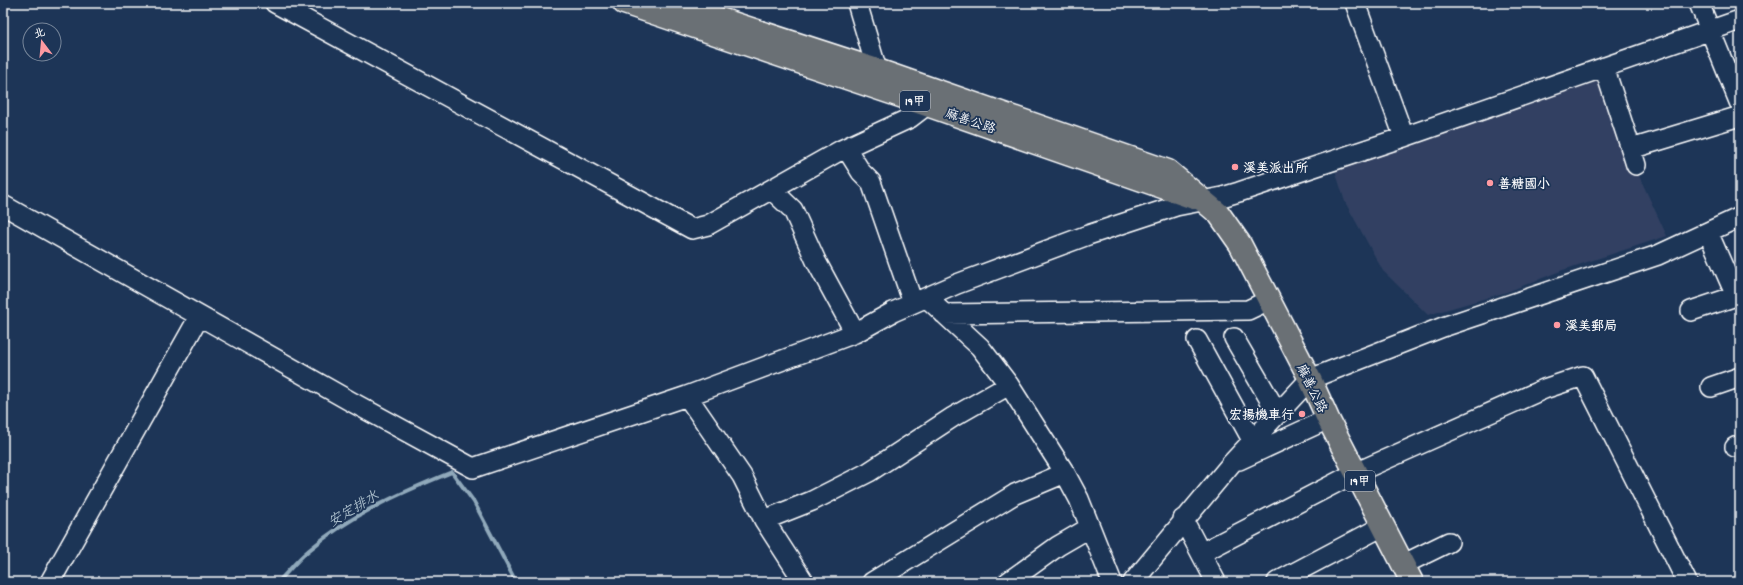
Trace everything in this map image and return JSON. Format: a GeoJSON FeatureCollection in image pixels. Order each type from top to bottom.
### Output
{"type":"FeatureCollection","features":[{"type":"Feature","properties":{"kind":"main road","name":"麻善公路"},"geometry":{"type":"LineString","coordinates":[[624,3],[1168,171],[1219,214],[1233,232],[1310,379],[1328,419],[1407,573]]}},
{"type":"Feature","properties":{"kind":"main road","name":"麻善公路"},"geometry":{"type":"LineString","coordinates":[[671,3],[877,70],[930,97]]}},
{"type":"Feature","properties":{"kind":"street"},"geometry":{"type":"LineString","coordinates":[[275,3],[692,229],[708,225],[846,148],[910,118],[930,97]]}},
{"type":"Feature","properties":{"kind":"street"},"geometry":{"type":"LineString","coordinates":[[857,3],[877,70]]}},
{"type":"Feature","properties":{"kind":"street"},"geometry":{"type":"LineString","coordinates":[[1355,3],[1404,137]]}},
{"type":"Feature","properties":{"kind":"street"},"geometry":{"type":"LineString","coordinates":[[1699,3],[1740,104]]}},
{"type":"Feature","properties":{"kind":"street"},"geometry":{"type":"LineString","coordinates":[[3,205],[199,317],[473,468],[687,396],[855,333],[875,321],[957,284],[1088,234],[1176,206],[1239,192],[1404,137],[1740,20]]}},
{"type":"Feature","properties":{"kind":"street"},"geometry":{"type":"LineString","coordinates":[[1604,67],[1633,157],[1740,116]]}},
{"type":"Feature","properties":{"kind":"street"},"geometry":{"type":"LineString","coordinates":[[846,148],[861,172],[871,182],[920,300],[944,314],[980,347],[1008,385],[1065,473],[1086,514],[1089,528],[1112,582]]}},
{"type":"Feature","properties":{"kind":"street"},"geometry":{"type":"LineString","coordinates":[[772,190],[793,210],[816,261],[855,333]]}},
{"type":"Feature","properties":{"kind":"street"},"geometry":{"type":"LineString","coordinates":[[1133,582],[1231,464],[1310,379],[1443,327],[1658,255],[1740,217]]}},
{"type":"Feature","properties":{"kind":"street"},"geometry":{"type":"LineString","coordinates":[[1691,311],[1738,295],[1708,232]]}},
{"type":"Feature","properties":{"kind":"street"},"geometry":{"type":"LineString","coordinates":[[944,314],[1248,310],[1269,300]]}},
{"type":"Feature","properties":{"kind":"street"},"geometry":{"type":"LineString","coordinates":[[50,582],[199,317]]}},
{"type":"Feature","properties":{"kind":"street"},"geometry":{"type":"LineString","coordinates":[[1234,338],[1278,414]]}},
{"type":"Feature","properties":{"kind":"street"},"geometry":{"type":"LineString","coordinates":[[1197,340],[1252,440]]}},
{"type":"Feature","properties":{"kind":"street"},"geometry":{"type":"LineString","coordinates":[[1201,553],[1356,473],[1544,389],[1583,376],[1687,582]]}},
{"type":"Feature","properties":{"kind":"street"},"geometry":{"type":"LineString","coordinates":[[1711,387],[1740,377]]}},
{"type":"Feature","properties":{"kind":"street"},"geometry":{"type":"LineString","coordinates":[[764,520],[812,501],[869,472],[953,417],[1008,385]]}},
{"type":"Feature","properties":{"kind":"street"},"geometry":{"type":"LineString","coordinates":[[687,396],[742,476],[764,520],[804,582]]}},
{"type":"Feature","properties":{"kind":"street"},"geometry":{"type":"LineString","coordinates":[[1231,464],[1328,419]]}},
{"type":"Feature","properties":{"kind":"street"},"geometry":{"type":"LineString","coordinates":[[872,582],[1015,494],[1065,473]]}},
{"type":"Feature","properties":{"kind":"street"},"geometry":{"type":"LineString","coordinates":[[1184,519],[1216,582]]}},
{"type":"Feature","properties":{"kind":"street"},"geometry":{"type":"LineString","coordinates":[[1277,582],[1382,526]]}},
{"type":"Feature","properties":{"kind":"street"},"geometry":{"type":"LineString","coordinates":[[1008,582],[1058,546],[1089,528]]}},
{"type":"Feature","properties":{"kind":"street"},"geometry":{"type":"LineString","coordinates":[[1407,573],[1449,542]]}},
{"type":"Feature","properties":{"kind":"shaded area","name":"善糖國小"},"geometry":{"type":"Polygon","coordinates":[[[1603,74],[1627,150],[1667,236],[1563,270],[1507,292],[1428,315],[1383,271],[1345,202],[1333,164],[1603,74]]]}},
{"type":"Feature","properties":{"kind":"waterway","name":"安定排水"},"geometry":{"type":"LineString","coordinates":[[278,582],[296,562],[324,538],[341,526],[376,506],[413,488],[452,472],[474,502],[516,582]]}},
{"type":"Feature","properties":{"kind":"place","name":"溪美派出所"},"geometry":{"type":"Point","coordinates":[1235,167]}},
{"type":"Feature","properties":{"kind":"place","name":"善糖國小"},"geometry":{"type":"Point","coordinates":[1490,183]}},
{"type":"Feature","properties":{"kind":"place","name":"溪美郵局"},"geometry":{"type":"Point","coordinates":[1557,325]}},
{"type":"Feature","properties":{"kind":"place","name":"宏揚機車行"},"geometry":{"type":"Point","coordinates":[1302,414]}}]}
